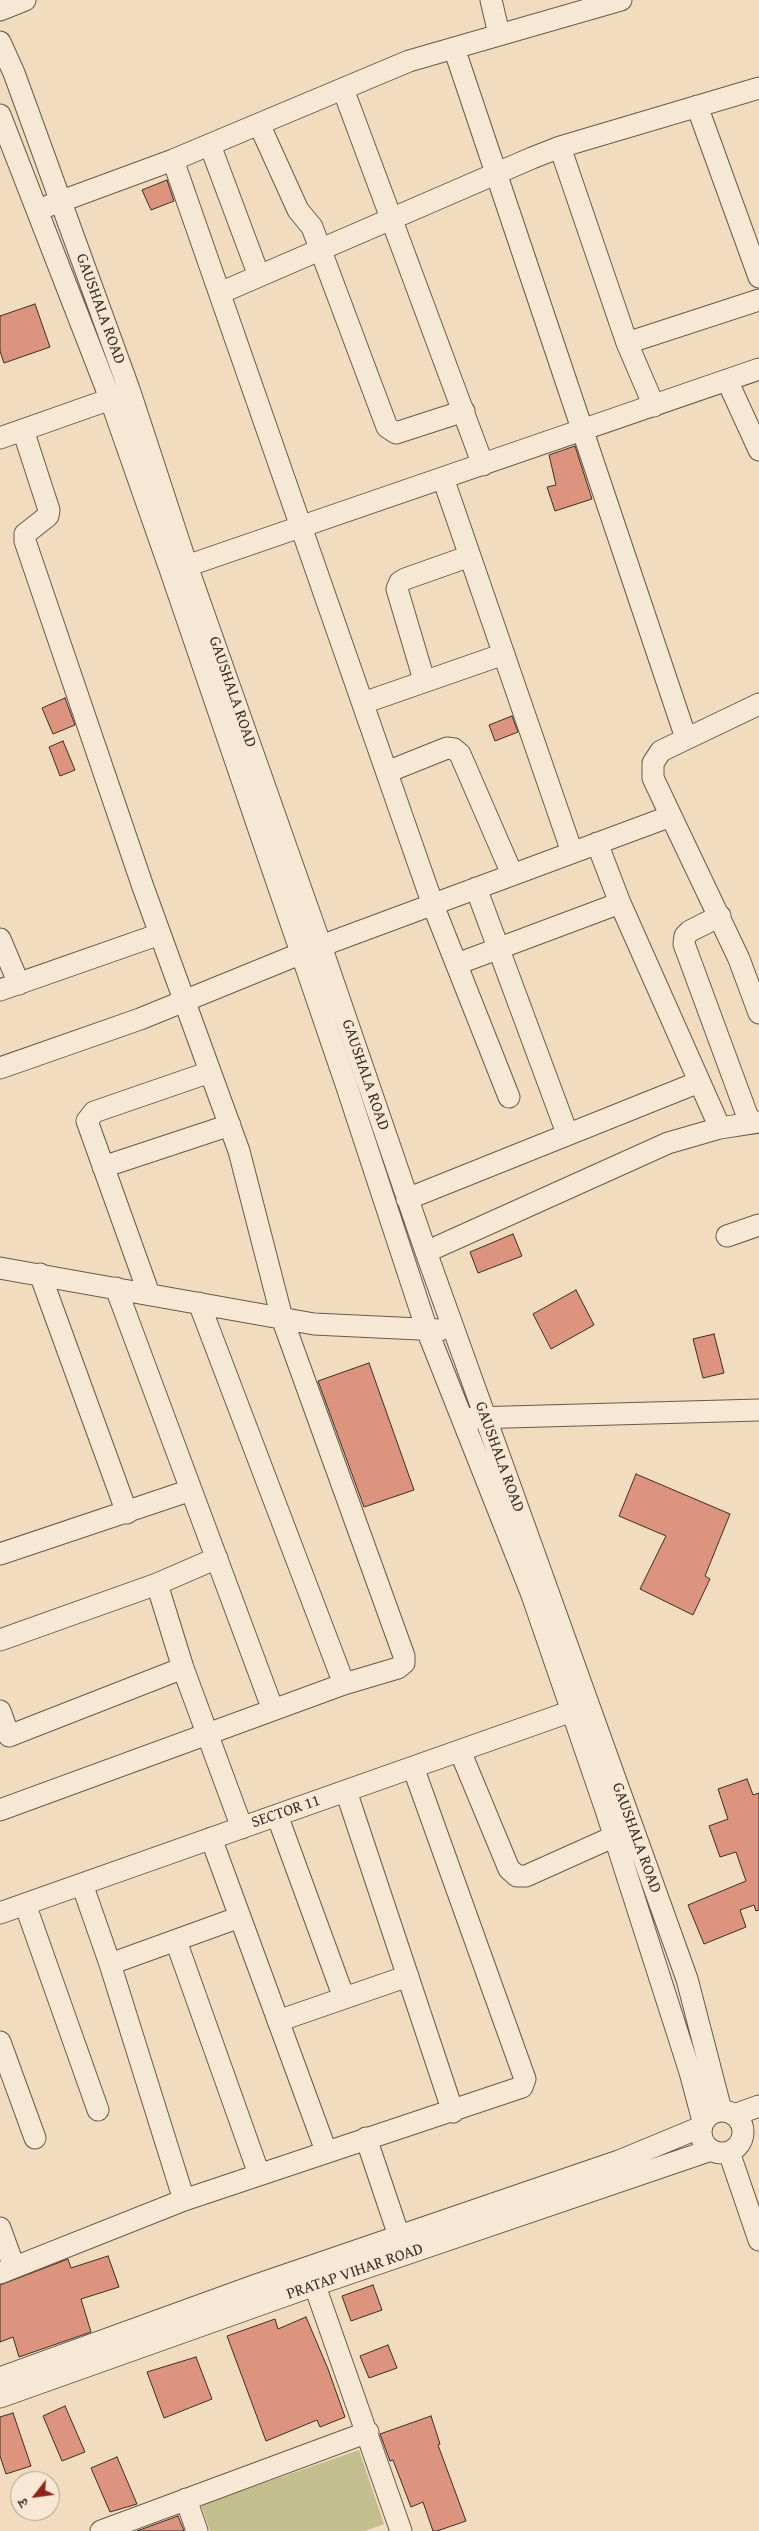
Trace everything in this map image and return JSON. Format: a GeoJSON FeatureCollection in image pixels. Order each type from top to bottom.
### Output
{"type":"FeatureCollection","features":[{"type":"Feature","properties":{"kind":"street"},"geometry":{"type":"LineString","coordinates":[[0,10],[25,0]]}},
{"type":"Feature","properties":{"kind":"street"},"geometry":{"type":"LineString","coordinates":[[491,0],[499,34]]}},
{"type":"Feature","properties":{"kind":"street"},"geometry":{"type":"LineString","coordinates":[[37,210],[174,160],[409,61],[621,0]]}},
{"type":"Feature","properties":{"kind":"street","name":"GAUSHALA ROAD"},"geometry":{"type":"LineString","coordinates":[[0,43],[61,201],[130,392],[179,568]]}},
{"type":"Feature","properties":{"kind":"street"},"geometry":{"type":"LineString","coordinates":[[454,48],[686,738]]}},
{"type":"Feature","properties":{"kind":"street"},"geometry":{"type":"LineString","coordinates":[[220,293],[560,147],[759,88]]}},
{"type":"Feature","properties":{"kind":"street"},"geometry":{"type":"LineString","coordinates":[[343,89],[483,464]]}},
{"type":"Feature","properties":{"kind":"street"},"geometry":{"type":"LineString","coordinates":[[697,106],[759,277]]}},
{"type":"Feature","properties":{"kind":"street","name":"GAUSHALA ROAD"},"geometry":{"type":"LineString","coordinates":[[0,115],[110,398],[179,568],[312,949],[408,1198],[687,1979],[715,2118]]}},
{"type":"Feature","properties":{"kind":"street"},"geometry":{"type":"LineString","coordinates":[[259,124],[298,210],[312,226],[387,427],[396,433],[464,411]]}},
{"type":"Feature","properties":{"kind":"street"},"geometry":{"type":"LineString","coordinates":[[210,145],[259,276]]}},
{"type":"Feature","properties":{"kind":"street"},"geometry":{"type":"LineString","coordinates":[[560,147],[627,343],[654,406]]}},
{"type":"Feature","properties":{"kind":"street"},"geometry":{"type":"LineString","coordinates":[[174,160],[434,905],[509,1097]]}},
{"type":"Feature","properties":{"kind":"street"},"geometry":{"type":"LineString","coordinates":[[627,343],[759,300]]}},
{"type":"Feature","properties":{"kind":"street"},"geometry":{"type":"LineString","coordinates":[[179,568],[759,369]]}},
{"type":"Feature","properties":{"kind":"street"},"geometry":{"type":"LineString","coordinates":[[727,380],[759,450]]}},
{"type":"Feature","properties":{"kind":"street"},"geometry":{"type":"LineString","coordinates":[[0,438],[130,392]]}},
{"type":"Feature","properties":{"kind":"street"},"geometry":{"type":"LineString","coordinates":[[0,1810],[344,1684],[398,1668],[404,1663],[404,1656],[282,1318],[239,1151],[160,934],[25,541],[25,534],[48,516],[49,510],[23,430]]}},
{"type":"Feature","properties":{"kind":"street"},"geometry":{"type":"LineString","coordinates":[[444,478],[572,852]]}},
{"type":"Feature","properties":{"kind":"street"},"geometry":{"type":"LineString","coordinates":[[424,680],[397,589],[400,582],[405,579],[470,556]]}},
{"type":"Feature","properties":{"kind":"street"},"geometry":{"type":"LineString","coordinates":[[363,703],[424,680],[504,654]]}},
{"type":"Feature","properties":{"kind":"street"},"geometry":{"type":"LineString","coordinates":[[759,704],[661,751],[653,763],[653,778],[720,916],[739,959],[759,1013]]}},
{"type":"Feature","properties":{"kind":"street"},"geometry":{"type":"LineString","coordinates":[[387,772],[446,748],[454,749],[460,754],[512,874]]}},
{"type":"Feature","properties":{"kind":"street"},"geometry":{"type":"LineString","coordinates":[[0,1068],[185,1002],[312,949],[671,816]]}},
{"type":"Feature","properties":{"kind":"street"},"geometry":{"type":"LineString","coordinates":[[597,843],[620,903],[720,1128]]}},
{"type":"Feature","properties":{"kind":"street"},"geometry":{"type":"LineString","coordinates":[[476,888],[567,1133]]}},
{"type":"Feature","properties":{"kind":"street"},"geometry":{"type":"LineString","coordinates":[[456,964],[499,950],[620,903]]}},
{"type":"Feature","properties":{"kind":"street"},"geometry":{"type":"LineString","coordinates":[[426,1252],[668,1143],[720,1128],[755,1122],[684,944],[685,936],[690,931],[720,916]]}},
{"type":"Feature","properties":{"kind":"street"},"geometry":{"type":"LineString","coordinates":[[0,939],[9,987],[160,934]]}},
{"type":"Feature","properties":{"kind":"street","name":"GAUSHALA ROAD"},"geometry":{"type":"LineString","coordinates":[[312,949],[427,1330],[532,1596],[572,1711],[690,2072],[715,2118]]}},
{"type":"Feature","properties":{"kind":"street"},"geometry":{"type":"LineString","coordinates":[[149,1294],[87,1121],[94,1112],[210,1072]]}},
{"type":"Feature","properties":{"kind":"street"},"geometry":{"type":"LineString","coordinates":[[408,1198],[567,1133],[699,1082]]}},
{"type":"Feature","properties":{"kind":"street"},"geometry":{"type":"LineString","coordinates":[[102,1167],[230,1125]]}},
{"type":"Feature","properties":{"kind":"street"},"geometry":{"type":"LineString","coordinates":[[727,1236],[759,1225]]}},
{"type":"Feature","properties":{"kind":"street"},"geometry":{"type":"LineString","coordinates":[[0,1268],[314,1324],[454,1330]]}},
{"type":"Feature","properties":{"kind":"street"},"geometry":{"type":"LineString","coordinates":[[40,1274],[128,1513]]}},
{"type":"Feature","properties":{"kind":"street"},"geometry":{"type":"LineString","coordinates":[[116,1288],[273,1710]]}},
{"type":"Feature","properties":{"kind":"street"},"geometry":{"type":"LineString","coordinates":[[199,1303],[344,1684]]}},
{"type":"Feature","properties":{"kind":"street"},"geometry":{"type":"LineString","coordinates":[[462,1418],[759,1410]]}},
{"type":"Feature","properties":{"kind":"street"},"geometry":{"type":"LineString","coordinates":[[0,1554],[128,1513],[192,1490]]}},
{"type":"Feature","properties":{"kind":"street"},"geometry":{"type":"LineString","coordinates":[[0,1640],[157,1584],[217,1558]]}},
{"type":"Feature","properties":{"kind":"street"},"geometry":{"type":"LineString","coordinates":[[157,1584],[184,1668],[242,1828]]}},
{"type":"Feature","properties":{"kind":"street"},"geometry":{"type":"LineString","coordinates":[[0,1711],[5,1738],[184,1668]]}},
{"type":"Feature","properties":{"kind":"street","name":"SECTOR 11"},"geometry":{"type":"LineString","coordinates":[[0,1913],[277,1815],[347,1793],[413,1767],[572,1711]]}},
{"type":"Feature","properties":{"kind":"street"},"geometry":{"type":"LineString","coordinates":[[460,1751],[509,1869],[516,1876],[526,1876],[613,1837]]}},
{"type":"Feature","properties":{"kind":"street"},"geometry":{"type":"LineString","coordinates":[[0,2228],[7,2270],[184,2200],[326,2151],[516,2091],[522,2087],[525,2079],[413,1767]]}},
{"type":"Feature","properties":{"kind":"street"},"geometry":{"type":"LineString","coordinates":[[347,1793],[453,2112]]}},
{"type":"Feature","properties":{"kind":"street"},"geometry":{"type":"LineString","coordinates":[[277,1815],[344,1998]]}},
{"type":"Feature","properties":{"kind":"street"},"geometry":{"type":"LineString","coordinates":[[212,1838],[326,2151]]}},
{"type":"Feature","properties":{"kind":"street"},"geometry":{"type":"LineString","coordinates":[[82,1884],[110,1964],[184,2200]]}},
{"type":"Feature","properties":{"kind":"street"},"geometry":{"type":"LineString","coordinates":[[25,1904],[98,2110]]}},
{"type":"Feature","properties":{"kind":"street"},"geometry":{"type":"LineString","coordinates":[[110,1964],[240,1917]]}},
{"type":"Feature","properties":{"kind":"street"},"geometry":{"type":"LineString","coordinates":[[176,1940],[259,2174]]}},
{"type":"Feature","properties":{"kind":"street"},"geometry":{"type":"LineString","coordinates":[[278,2021],[408,1976]]}},
{"type":"Feature","properties":{"kind":"street"},"geometry":{"type":"LineString","coordinates":[[0,2042],[35,2138]]}},
{"type":"Feature","properties":{"kind":"street","name":"PRATAP VIHAR ROAD"},"geometry":{"type":"LineString","coordinates":[[0,2397],[312,2276],[399,2236],[619,2162],[715,2118],[759,2106]]}},
{"type":"Feature","properties":{"kind":"street"},"geometry":{"type":"LineString","coordinates":[[735,2144],[702,2141],[715,2118],[742,2126],[735,2144],[759,2240]]}},
{"type":"Feature","properties":{"kind":"street"},"geometry":{"type":"LineString","coordinates":[[366,2138],[399,2236]]}},
{"type":"Feature","properties":{"kind":"street","name":"PRATAP VIHAR ROAD"},"geometry":{"type":"LineString","coordinates":[[0,2378],[312,2276],[735,2144]]}},
{"type":"Feature","properties":{"kind":"street"},"geometry":{"type":"LineString","coordinates":[[312,2276],[368,2432],[397,2530]]}},
{"type":"Feature","properties":{"kind":"street"},"geometry":{"type":"LineString","coordinates":[[101,2531],[368,2432]]}},
{"type":"Feature","properties":{"kind":"street"},"geometry":{"type":"LineString","coordinates":[[186,2499],[197,2531]]}},
{"type":"Feature","properties":{"kind":"shaded area"},"geometry":{"type":"Polygon","coordinates":[[[359,2450],[384,2524],[365,2531],[210,2531],[201,2505],[359,2450]]]}},
{"type":"Feature","properties":{"kind":"building"},"geometry":{"type":"Polygon","coordinates":[[[167,180],[174,201],[151,210],[142,190],[167,180]]]}},
{"type":"Feature","properties":{"kind":"building"},"geometry":{"type":"Polygon","coordinates":[[[35,304],[50,347],[4,363],[0,351],[0,316],[35,304]]]}},
{"type":"Feature","properties":{"kind":"building"},"geometry":{"type":"Polygon","coordinates":[[[575,446],[592,499],[555,511],[547,487],[556,485],[549,455],[575,446]]]}},
{"type":"Feature","properties":{"kind":"building"},"geometry":{"type":"Polygon","coordinates":[[[65,698],[75,725],[53,734],[42,708],[65,698]]]}},
{"type":"Feature","properties":{"kind":"building"},"geometry":{"type":"Polygon","coordinates":[[[512,716],[518,732],[495,741],[489,725],[512,716]]]}},
{"type":"Feature","properties":{"kind":"building"},"geometry":{"type":"Polygon","coordinates":[[[63,741],[75,770],[60,776],[49,747],[63,741]]]}},
{"type":"Feature","properties":{"kind":"building"},"geometry":{"type":"Polygon","coordinates":[[[513,1234],[522,1256],[478,1273],[470,1252],[513,1234]]]}},
{"type":"Feature","properties":{"kind":"building"},"geometry":{"type":"Polygon","coordinates":[[[576,1290],[594,1325],[551,1349],[533,1314],[576,1290]]]}},
{"type":"Feature","properties":{"kind":"building"},"geometry":{"type":"Polygon","coordinates":[[[714,1334],[724,1373],[703,1378],[693,1339],[714,1334]]]}},
{"type":"Feature","properties":{"kind":"building"},"geometry":{"type":"Polygon","coordinates":[[[369,1363],[414,1490],[364,1507],[318,1381],[369,1363]]]}},
{"type":"Feature","properties":{"kind":"building"},"geometry":{"type":"Polygon","coordinates":[[[636,1474],[730,1514],[705,1576],[710,1579],[693,1615],[640,1589],[666,1536],[619,1516],[636,1474]]]}},
{"type":"Feature","properties":{"kind":"building"},"geometry":{"type":"Polygon","coordinates":[[[747,1779],[753,1795],[759,1793],[759,1910],[756,1911],[754,1905],[740,1910],[746,1927],[704,1944],[688,1905],[746,1881],[736,1852],[720,1857],[709,1826],[728,1819],[718,1789],[747,1779]]]}},
{"type":"Feature","properties":{"kind":"building"},"geometry":{"type":"Polygon","coordinates":[[[108,2256],[119,2287],[81,2299],[91,2332],[19,2357],[13,2337],[0,2342],[0,2285],[68,2259],[71,2268],[108,2256]]]}},
{"type":"Feature","properties":{"kind":"building"},"geometry":{"type":"Polygon","coordinates":[[[373,2285],[382,2310],[351,2321],[342,2296],[373,2285]]]}},
{"type":"Feature","properties":{"kind":"building"},"geometry":{"type":"Polygon","coordinates":[[[306,2317],[328,2369],[345,2417],[320,2427],[317,2420],[266,2441],[227,2336],[275,2319],[278,2329],[306,2317]]]}},
{"type":"Feature","properties":{"kind":"building"},"geometry":{"type":"Polygon","coordinates":[[[388,2345],[397,2368],[369,2378],[360,2356],[388,2345]]]}},
{"type":"Feature","properties":{"kind":"building"},"geometry":{"type":"Polygon","coordinates":[[[196,2357],[212,2399],[164,2418],[147,2372],[196,2357]]]}},
{"type":"Feature","properties":{"kind":"building"},"geometry":{"type":"Polygon","coordinates":[[[65,2406],[85,2452],[62,2461],[43,2416],[65,2406]]]}},
{"type":"Feature","properties":{"kind":"building"},"geometry":{"type":"Polygon","coordinates":[[[13,2413],[31,2466],[10,2471],[6,2474],[0,2456],[0,2417],[13,2413]]]}},
{"type":"Feature","properties":{"kind":"building"},"geometry":{"type":"Polygon","coordinates":[[[431,2416],[440,2444],[438,2445],[466,2521],[437,2531],[433,2531],[423,2502],[411,2507],[393,2460],[390,2461],[380,2434],[431,2416]]]}},
{"type":"Feature","properties":{"kind":"building"},"geometry":{"type":"Polygon","coordinates":[[[117,2457],[137,2504],[110,2512],[91,2468],[117,2457]]]}},
{"type":"Feature","properties":{"kind":"building"},"geometry":{"type":"Polygon","coordinates":[[[178,2516],[184,2531],[137,2531],[178,2516]]]}}]}
